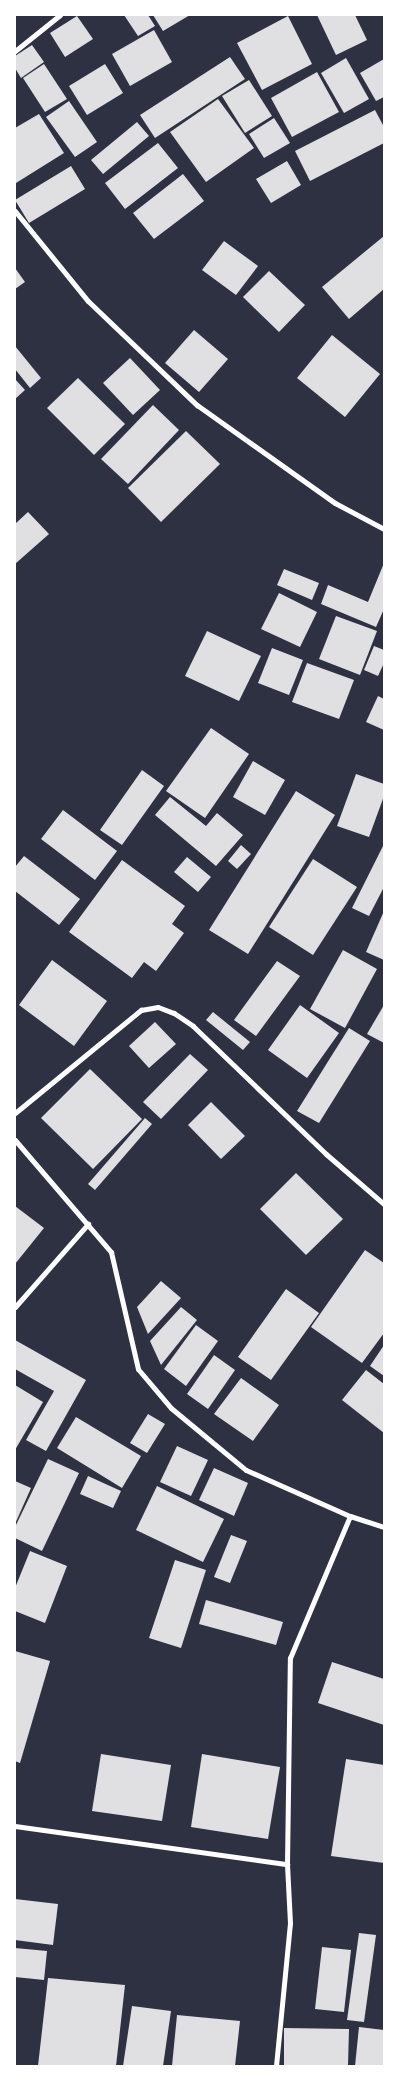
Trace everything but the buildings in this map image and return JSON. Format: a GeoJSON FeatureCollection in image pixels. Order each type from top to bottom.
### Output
{"type":"FeatureCollection","features":[{"type":"Feature","properties":{"kind":"street"},"geometry":{"type":"LineString","coordinates":[[15,51],[60,15]]}},
{"type":"Feature","properties":{"kind":"street"},"geometry":{"type":"LineString","coordinates":[[15,211],[88,301],[197,405],[335,503],[384,529]]}},
{"type":"Feature","properties":{"kind":"street"},"geometry":{"type":"LineString","coordinates":[[15,1113],[141,1010],[158,1007],[174,1012],[193,1026],[326,1154],[384,1204]]}},
{"type":"Feature","properties":{"kind":"street"},"geometry":{"type":"LineString","coordinates":[[15,1140],[112,1252],[138,1369],[171,1408],[246,1470],[350,1516],[384,1527]]}},
{"type":"Feature","properties":{"kind":"street"},"geometry":{"type":"LineString","coordinates":[[15,1307],[88,1224]]}},
{"type":"Feature","properties":{"kind":"street"},"geometry":{"type":"LineString","coordinates":[[276,2066],[290,1923],[287,1864],[290,1658],[350,1516]]}},
{"type":"Feature","properties":{"kind":"street"},"geometry":{"type":"LineString","coordinates":[[15,1826],[287,1864]]}}]}
